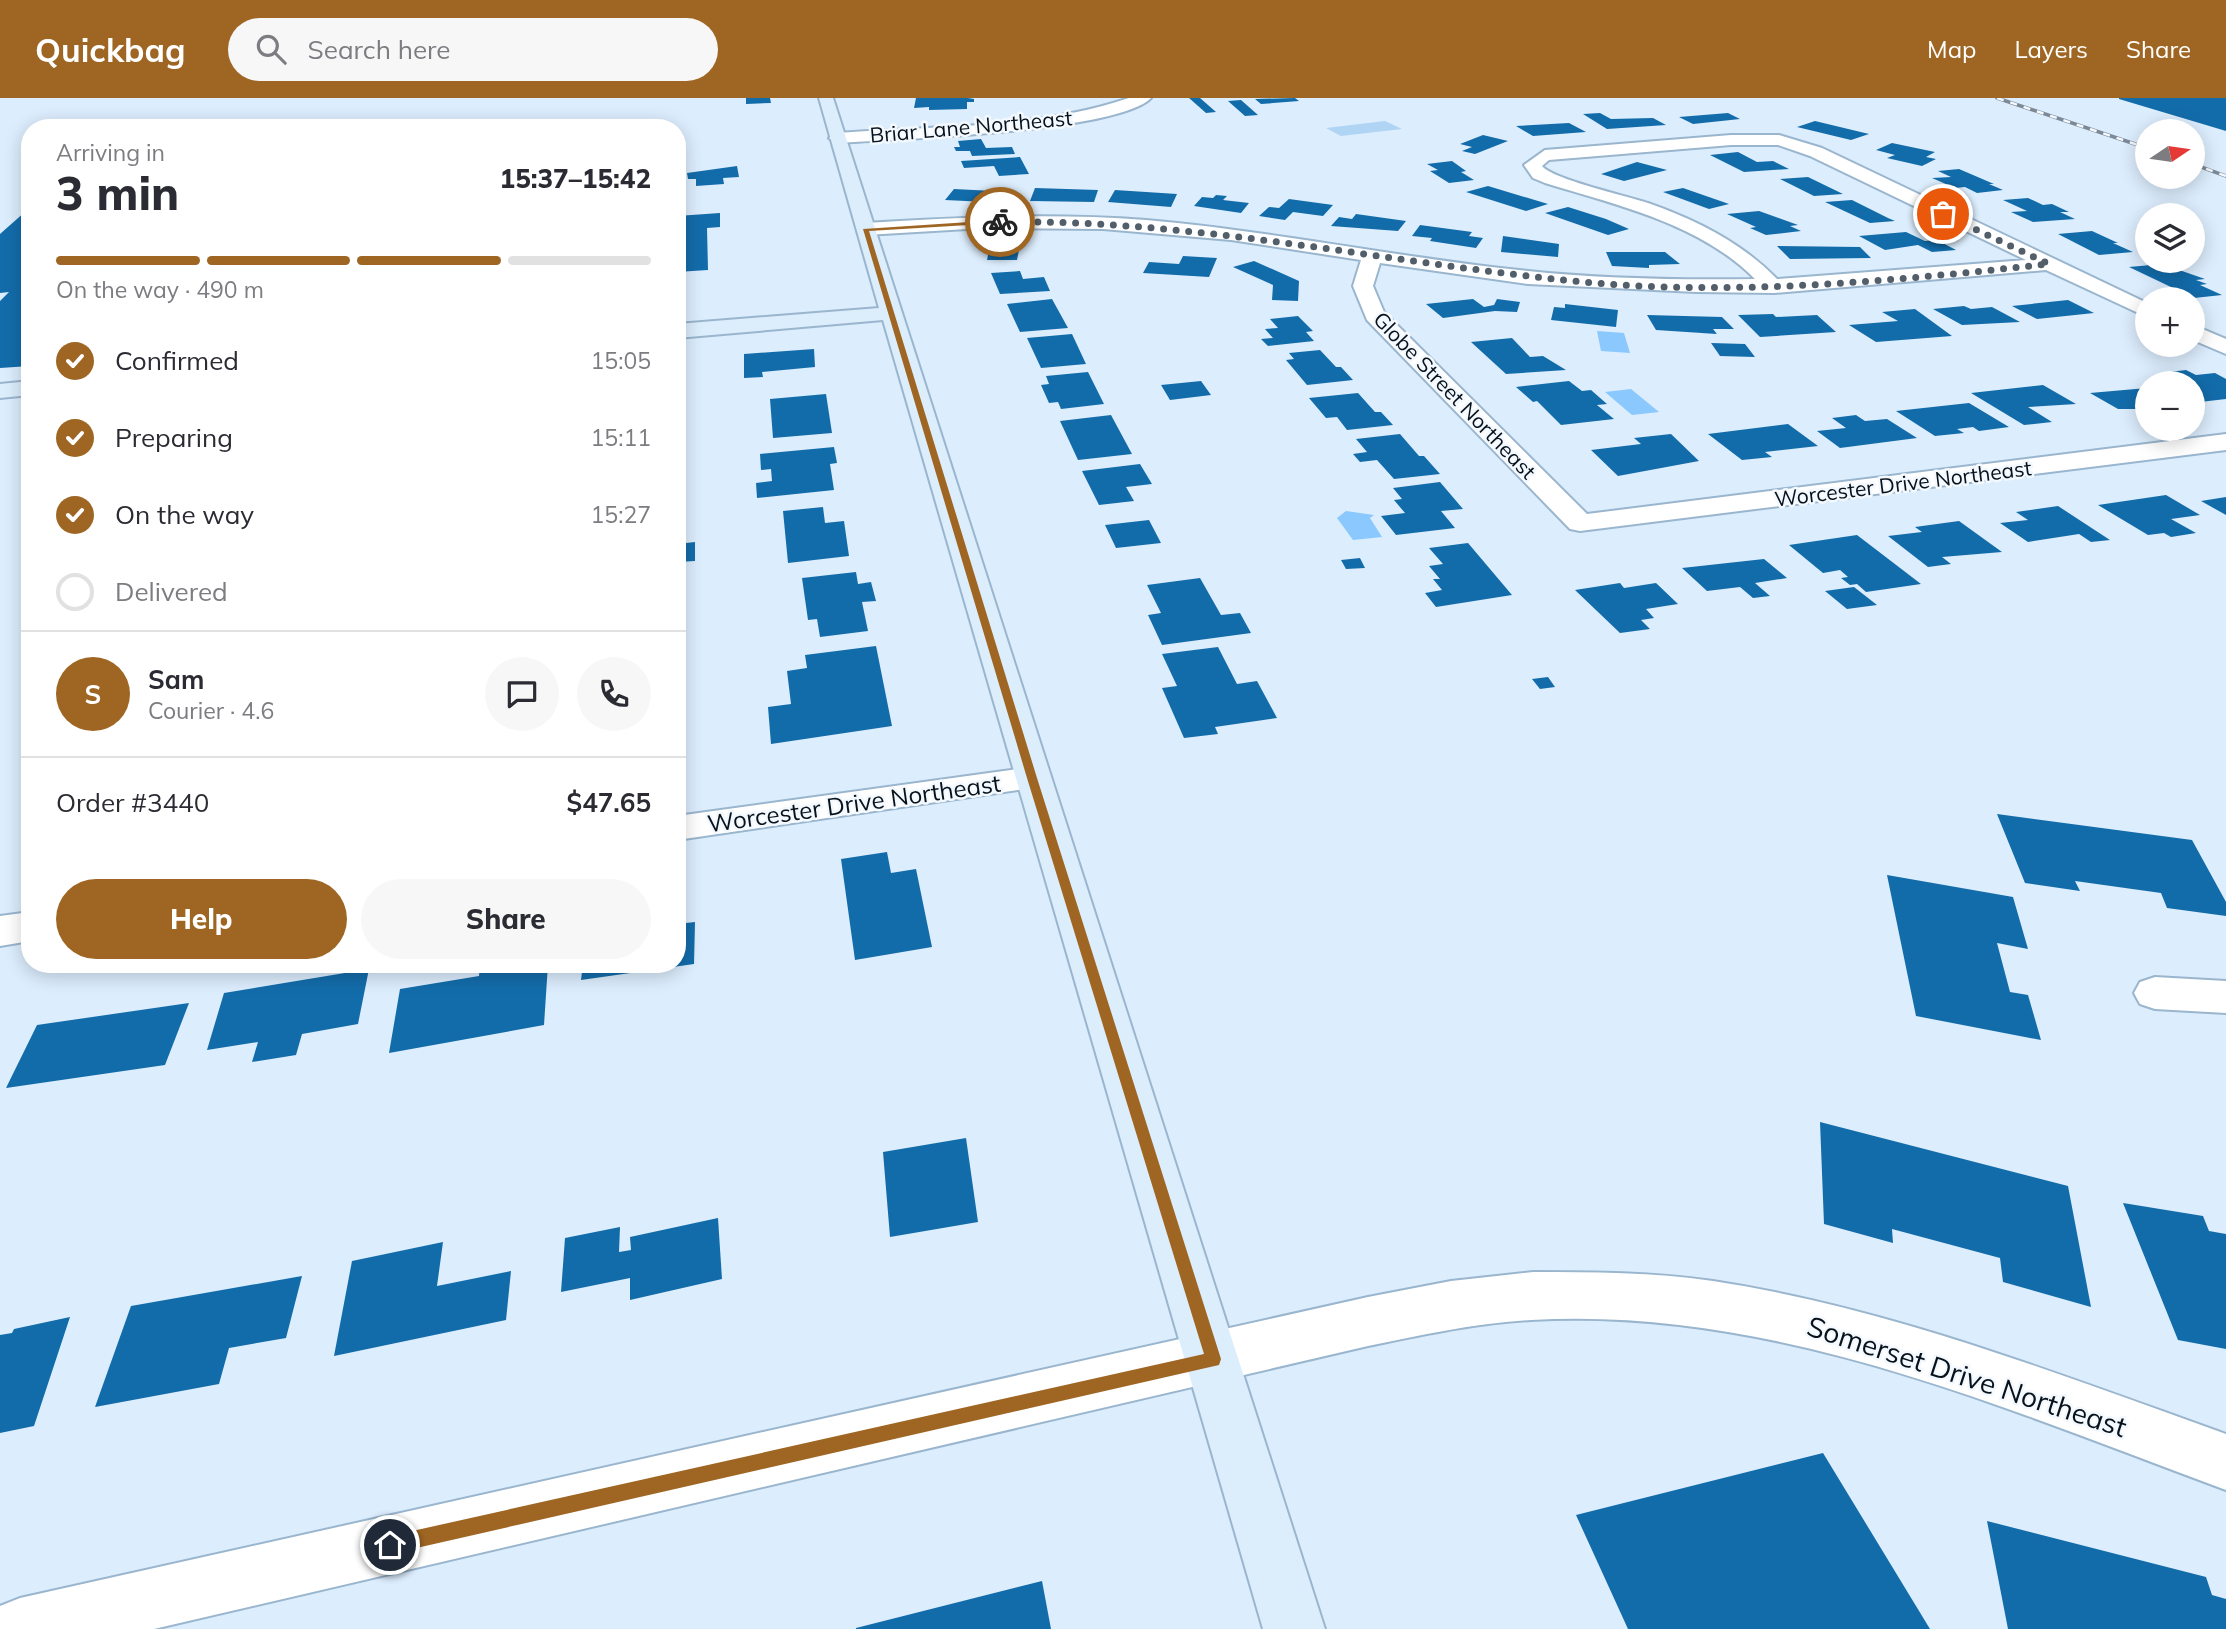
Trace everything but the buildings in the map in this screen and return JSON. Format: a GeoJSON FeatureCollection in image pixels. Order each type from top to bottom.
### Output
{"type":"FeatureCollection","features":[{"type":"Feature","properties":{"kind":"main road"},"geometry":{"type":"LineString","coordinates":[[826,98],[1294,1629]]}},
{"type":"Feature","properties":{"kind":"main road"},"geometry":{"type":"LineString","coordinates":[[686,330],[891,313]]}},
{"type":"Feature","properties":{"kind":"main road"},"geometry":{"type":"LineString","coordinates":[[0,391],[21,389]]}},
{"type":"Feature","properties":{"kind":"street","name":"Briar Lane Northeast"},"geometry":{"type":"LineString","coordinates":[[837,138],[1043,123],[1094,115],[1144,98]]}},
{"type":"Feature","properties":{"kind":"street"},"geometry":{"type":"LineString","coordinates":[[1774,287],[1757,267],[1714,240],[1642,207],[1539,174],[1532,165],[1545,155],[1731,140],[1779,140],[1816,152],[2135,305]]}},
{"type":"Feature","properties":{"kind":"street"},"geometry":{"type":"LineString","coordinates":[[866,229],[988,222],[1145,225],[1576,281],[1681,287],[1774,287],[1893,281],[2049,264]]}},
{"type":"Feature","properties":{"kind":"street","name":"Globe Street Northeast"},"geometry":{"type":"LineString","coordinates":[[1373,256],[1360,280],[1364,295],[1375,315],[1580,523]]}},
{"type":"Feature","properties":{"kind":"street"},"geometry":{"type":"LineString","coordinates":[[2205,337],[2226,347]]}},
{"type":"Feature","properties":{"kind":"street","name":"Worcester Drive Northeast"},"geometry":{"type":"LineString","coordinates":[[1580,523],[2226,442]]}},
{"type":"Feature","properties":{"kind":"street","name":"Worcester Drive Northeast"},"geometry":{"type":"LineString","coordinates":[[686,827],[1032,778]]}},
{"type":"Feature","properties":{"kind":"street"},"geometry":{"type":"LineString","coordinates":[[0,931],[21,928]]}},
{"type":"Feature","properties":{"kind":"street"},"geometry":{"type":"LineString","coordinates":[[2155,993],[2226,997]]}},
{"type":"Feature","properties":{"kind":"street","name":"Somerset Drive Northeast"},"geometry":{"type":"LineString","coordinates":[[20,1629],[1405,1314],[1532,1296],[1634,1296],[1729,1307],[1849,1333],[2226,1462]]}},
{"type":"Feature","properties":{"kind":"shaded area"},"geometry":{"type":"Polygon","coordinates":[[[1385,121],[1402,129],[1341,136],[1326,128],[1385,121]]]}},
{"type":"Feature","properties":{"kind":"shaded area"},"geometry":{"type":"Polygon","coordinates":[[[1597,331],[1624,333],[1630,353],[1601,351],[1597,331]]]}},
{"type":"Feature","properties":{"kind":"shaded area"},"geometry":{"type":"Polygon","coordinates":[[[1631,389],[1659,412],[1632,415],[1605,392],[1631,389]]]}},
{"type":"Feature","properties":{"kind":"shaded area"},"geometry":{"type":"Polygon","coordinates":[[[1346,511],[1374,515],[1370,518],[1382,537],[1353,540],[1337,518],[1346,511]]]}},
{"type":"Feature","properties":{"kind":"railway"},"geometry":{"type":"LineString","coordinates":[[1997,98],[2135,144]]}},
{"type":"Feature","properties":{"kind":"railway"},"geometry":{"type":"LineString","coordinates":[[2205,168],[2226,176]]}},
{"type":"Feature","properties":{"kind":"way so far"},"geometry":{"type":"LineString","coordinates":[[1000,222],[1145,225],[1448,267],[1576,281],[1657,286],[1774,287],[1893,281],[2049,264],[1943,214]]}},
{"type":"Feature","properties":{"kind":"route"},"geometry":{"type":"LineString","coordinates":[[390,1545],[1213,1359],[1032,778],[866,229],[1000,222]]}}]}
